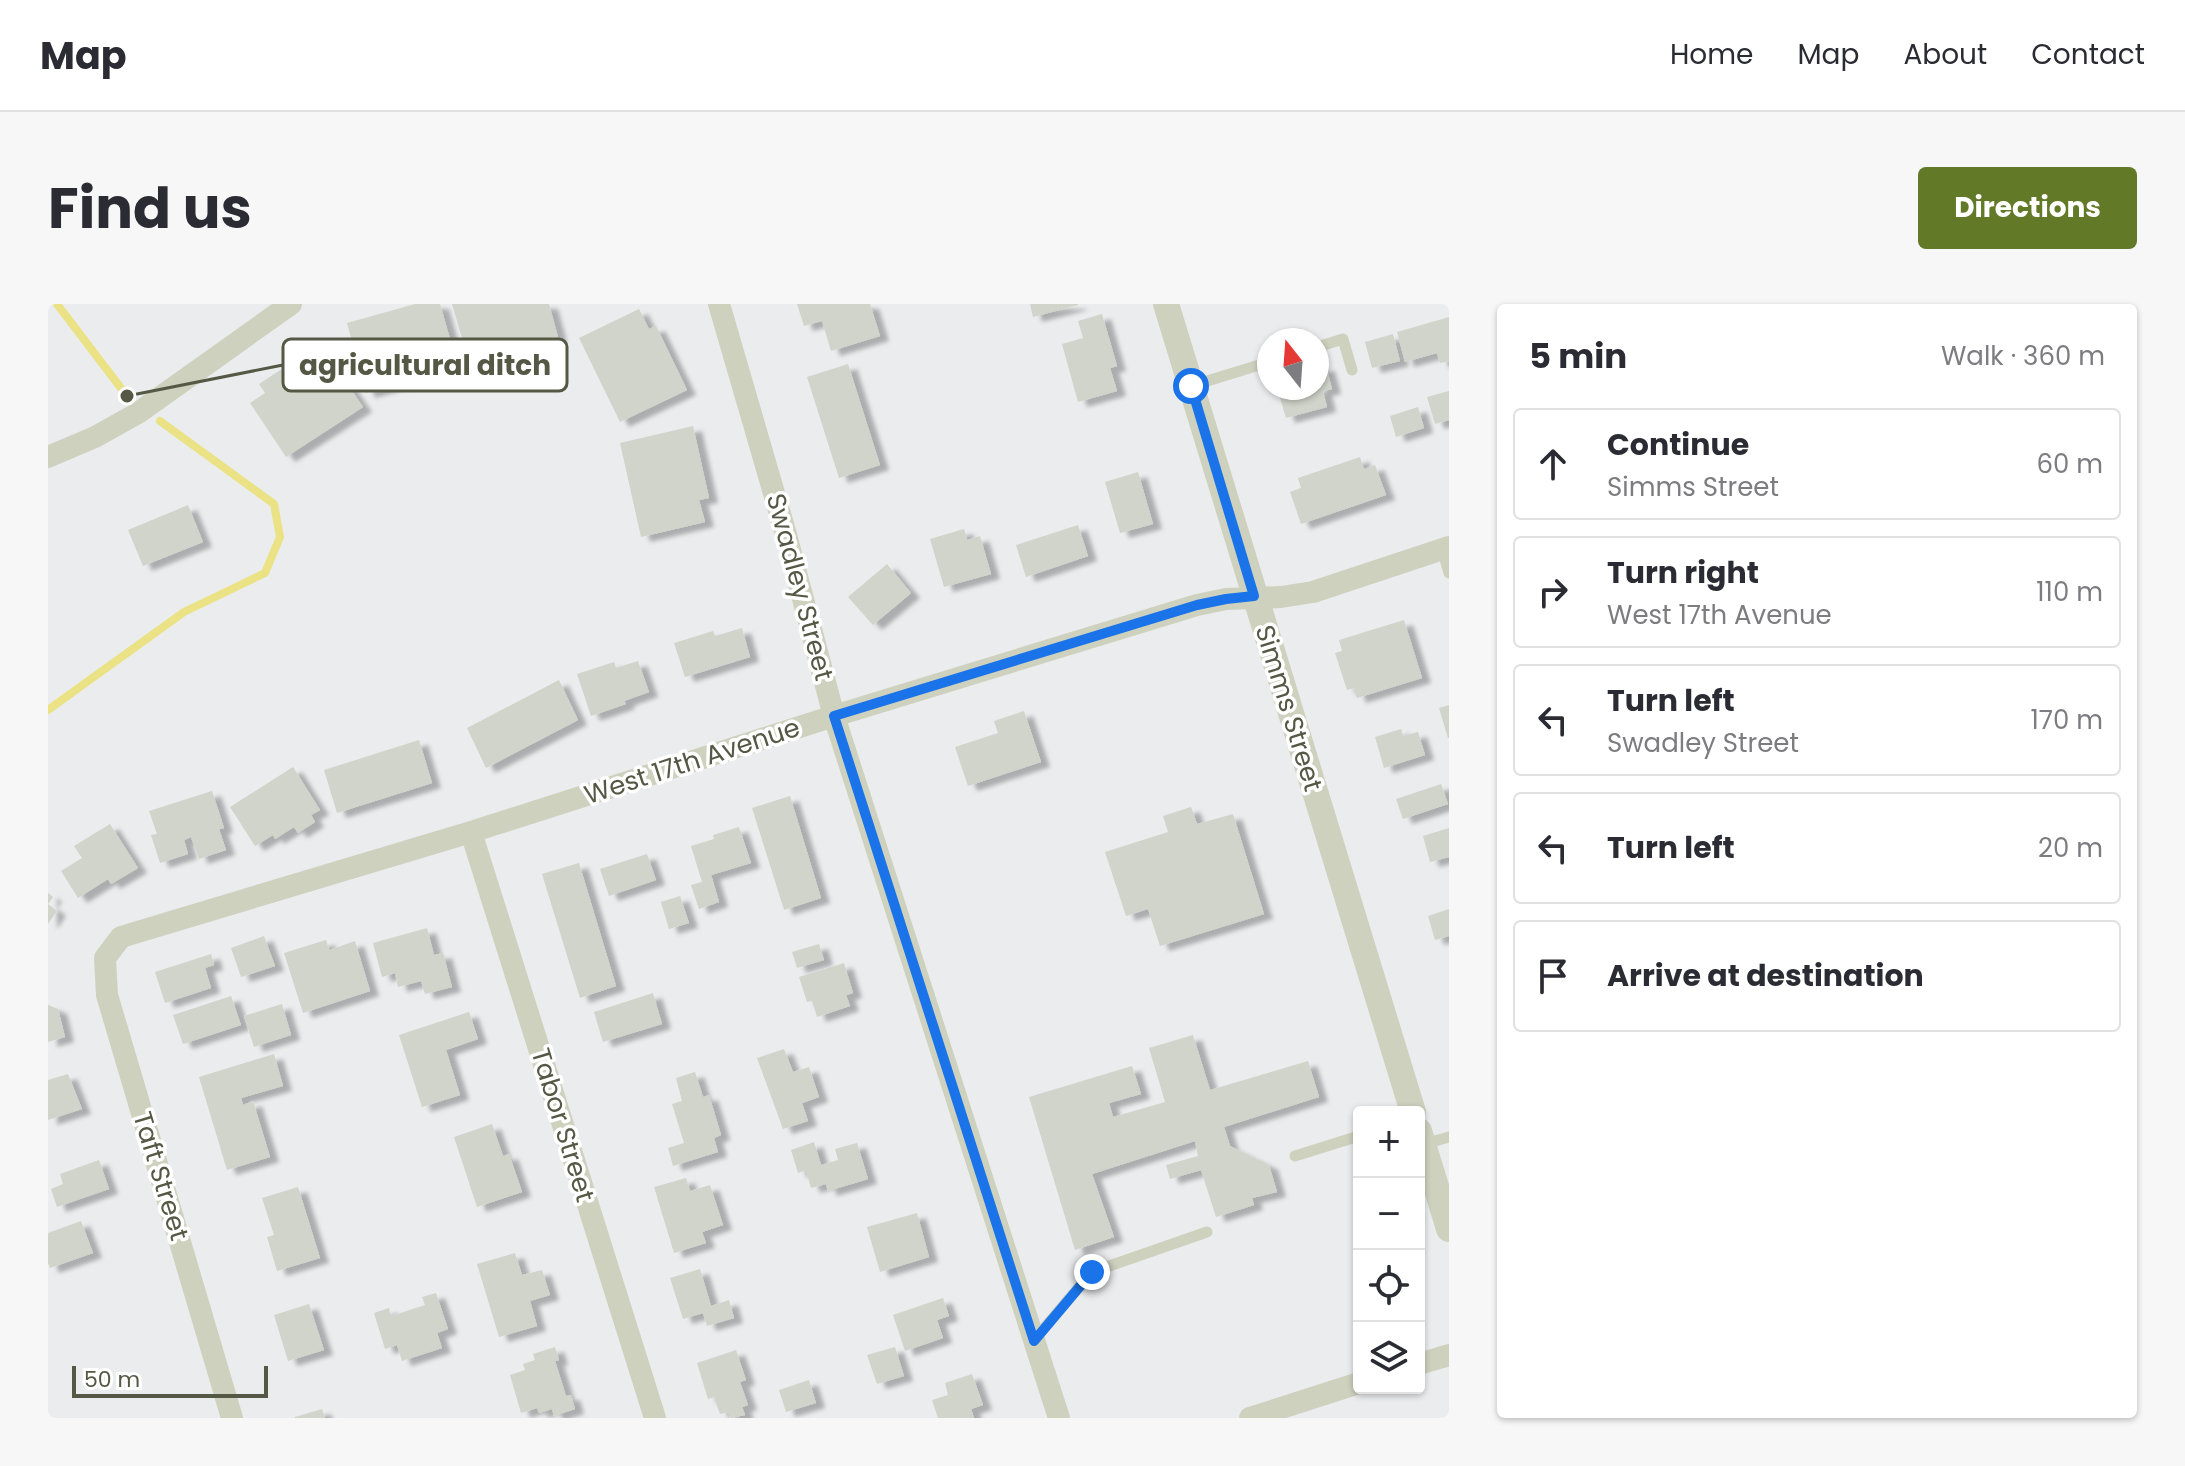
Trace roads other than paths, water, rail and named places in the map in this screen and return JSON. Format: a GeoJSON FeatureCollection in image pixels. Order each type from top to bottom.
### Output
{"type":"FeatureCollection","features":[{"type":"Feature","properties":{"kind":"street"},"geometry":{"type":"LineString","coordinates":[[48,457],[95,437],[138,413],[291,304]]}},
{"type":"Feature","properties":{"kind":"street","name":"Swadley Street"},"geometry":{"type":"LineString","coordinates":[[719,304],[785,531],[834,716],[1059,1418]]}},
{"type":"Feature","properties":{"kind":"street","name":"Simms Street"},"geometry":{"type":"LineString","coordinates":[[1166,304],[1411,1106]]}},
{"type":"Feature","properties":{"kind":"street","name":"West 17th Avenue"},"geometry":{"type":"LineString","coordinates":[[121,937],[471,832],[1197,605],[1226,599],[1281,597],[1313,592],[1445,548]]}},
{"type":"Feature","properties":{"kind":"street","name":"Tabor Street"},"geometry":{"type":"LineString","coordinates":[[471,832],[655,1418]]}},
{"type":"Feature","properties":{"kind":"street","name":"Taft Street"},"geometry":{"type":"LineString","coordinates":[[121,937],[105,958],[107,995],[232,1418]]}},
{"type":"Feature","properties":{"kind":"street"},"geometry":{"type":"LineString","coordinates":[[1425,1151],[1449,1229]]}},
{"type":"Feature","properties":{"kind":"street"},"geometry":{"type":"LineString","coordinates":[[1425,1362],[1449,1355]]}},
{"type":"Feature","properties":{"kind":"street"},"geometry":{"type":"LineString","coordinates":[[1250,1418],[1353,1385]]}},
{"type":"Feature","properties":{"kind":"lane"},"geometry":{"type":"LineString","coordinates":[[1329,343],[1343,339],[1352,370]]}},
{"type":"Feature","properties":{"kind":"lane"},"geometry":{"type":"LineString","coordinates":[[1191,386],[1257,366]]}},
{"type":"Feature","properties":{"kind":"lane"},"geometry":{"type":"LineString","coordinates":[[1445,548],[1449,573]]}},
{"type":"Feature","properties":{"kind":"lane"},"geometry":{"type":"LineString","coordinates":[[1425,1138],[1449,1137]]}},
{"type":"Feature","properties":{"kind":"lane"},"geometry":{"type":"LineString","coordinates":[[1295,1156],[1353,1138]]}},
{"type":"Feature","properties":{"kind":"lane"},"geometry":{"type":"LineString","coordinates":[[1034,1341],[1092,1272],[1207,1232]]}},
{"type":"Feature","properties":{"kind":"waterway"},"geometry":{"type":"LineString","coordinates":[[57,304],[127,396]]}},
{"type":"Feature","properties":{"kind":"waterway"},"geometry":{"type":"LineString","coordinates":[[48,710],[184,612],[265,573],[280,537],[274,504],[160,421]]}},
{"type":"Feature","properties":{"kind":"place","name":"agricultural ditch"},"geometry":{"type":"Point","coordinates":[127,396]}}]}
